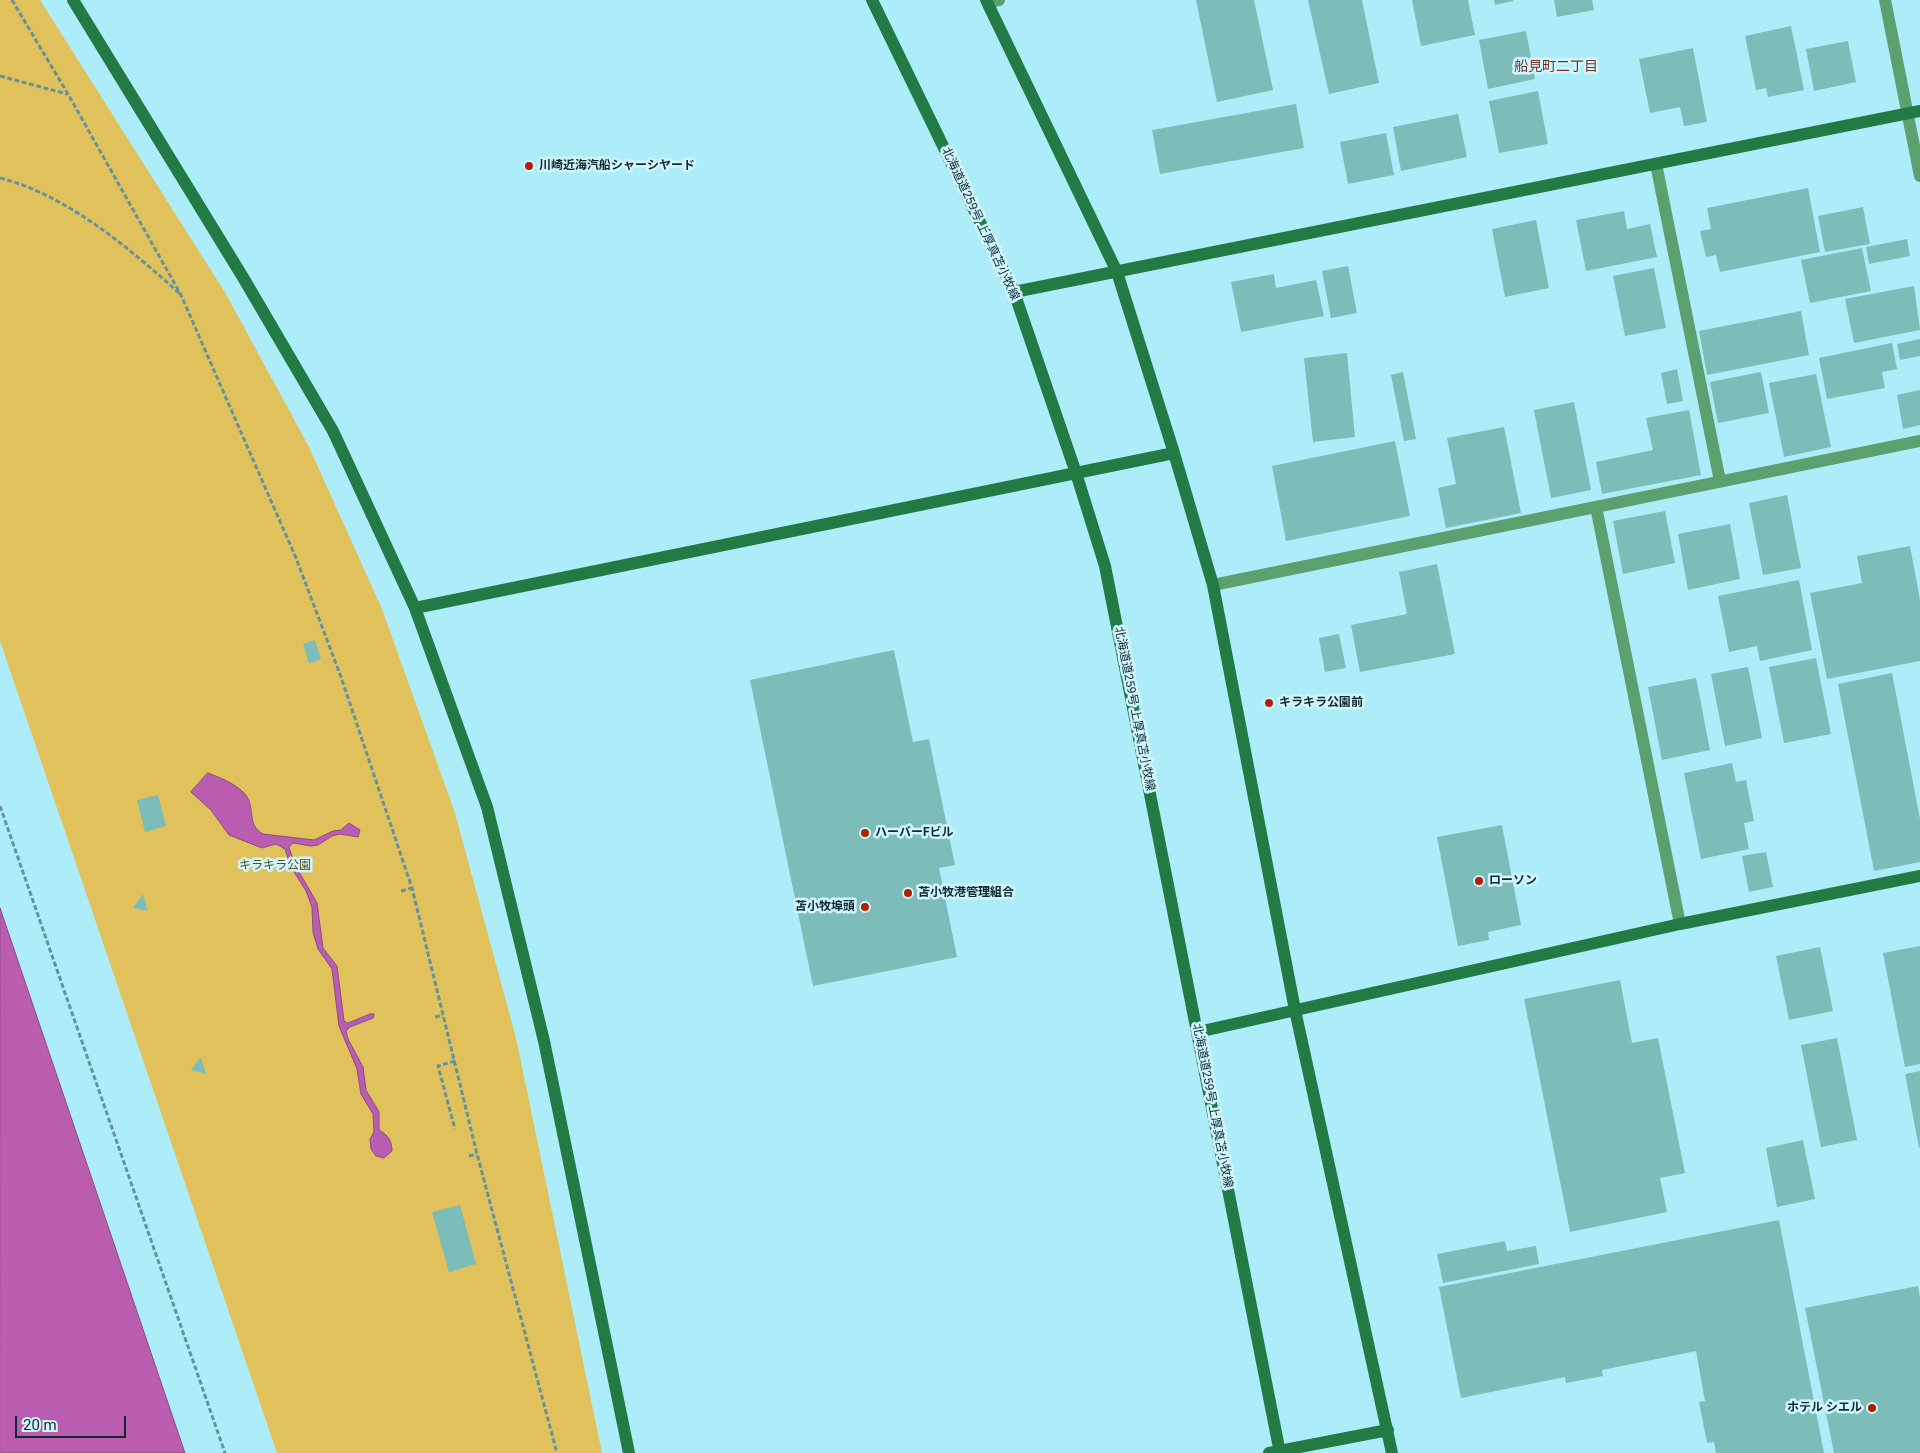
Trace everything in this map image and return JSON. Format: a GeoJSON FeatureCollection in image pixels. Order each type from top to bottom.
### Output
{"type":"FeatureCollection","features":[{"type":"Feature","properties":{"kind":"street"},"geometry":{"type":"LineString","coordinates":[[73,0],[244,279],[333,431],[415,608],[487,807],[544,1041],[629,1453]]}},
{"type":"Feature","properties":{"kind":"street","name":"北海道道259号 上厚真苫小牧線"},"geometry":{"type":"LineString","coordinates":[[872,0],[1014,292],[1105,566],[1198,1032],[1276,1452]]}},
{"type":"Feature","properties":{"kind":"street"},"geometry":{"type":"LineString","coordinates":[[1885,0],[1914,112],[1920,176]]}},
{"type":"Feature","properties":{"kind":"street"},"geometry":{"type":"LineString","coordinates":[[991,1],[1117,272],[1213,585],[1295,1010],[1392,1453]]}},
{"type":"Feature","properties":{"kind":"street"},"geometry":{"type":"LineString","coordinates":[[1014,292],[1914,112]]}},
{"type":"Feature","properties":{"kind":"street"},"geometry":{"type":"LineString","coordinates":[[1656,164],[1720,481]]}},
{"type":"Feature","properties":{"kind":"street"},"geometry":{"type":"LineString","coordinates":[[1213,585],[1920,441]]}},
{"type":"Feature","properties":{"kind":"street"},"geometry":{"type":"LineString","coordinates":[[415,608],[1174,453]]}},
{"type":"Feature","properties":{"kind":"street"},"geometry":{"type":"LineString","coordinates":[[1596,507],[1680,924]]}},
{"type":"Feature","properties":{"kind":"street"},"geometry":{"type":"LineString","coordinates":[[1198,1032],[1680,924],[1920,876]]}},
{"type":"Feature","properties":{"kind":"street"},"geometry":{"type":"LineString","coordinates":[[1276,1452],[1388,1430]]}},
{"type":"Feature","properties":{"kind":"path"},"geometry":{"type":"LineString","coordinates":[[12,0],[68,94],[181,295],[296,558],[341,677],[412,888],[478,1154],[557,1453]]}},
{"type":"Feature","properties":{"kind":"path"},"geometry":{"type":"LineString","coordinates":[[0,76],[68,94]]}},
{"type":"Feature","properties":{"kind":"path"},"geometry":{"type":"LineString","coordinates":[[0,178],[19,183],[74,212],[132,251],[181,295]]}},
{"type":"Feature","properties":{"kind":"path"},"geometry":{"type":"LineString","coordinates":[[0,806],[225,1453]]}},
{"type":"Feature","properties":{"kind":"path"},"geometry":{"type":"LineString","coordinates":[[401,891],[412,888]]}},
{"type":"Feature","properties":{"kind":"path"},"geometry":{"type":"LineString","coordinates":[[434,1017],[443,1015]]}},
{"type":"Feature","properties":{"kind":"path"},"geometry":{"type":"LineString","coordinates":[[455,1062],[438,1066],[455,1129]]}},
{"type":"Feature","properties":{"kind":"path"},"geometry":{"type":"LineString","coordinates":[[469,1156],[478,1154]]}},
{"type":"Feature","properties":{"kind":"green space","name":"キラキラ公園"},"geometry":{"type":"Polygon","coordinates":[[[0,0],[40,0],[226,294],[309,447],[382,609],[455,813],[516,1038],[602,1453],[277,1453],[0,641],[0,0]]]}},
{"type":"Feature","properties":{"kind":"shaded area"},"geometry":{"type":"Polygon","coordinates":[[[208,773],[233,784],[245,794],[250,804],[255,826],[263,834],[314,840],[333,831],[341,830],[349,823],[360,830],[358,837],[340,834],[332,836],[318,845],[311,846],[293,843],[289,847],[294,863],[317,903],[323,948],[337,966],[344,1021],[348,1023],[374,1014],[373,1018],[350,1027],[346,1031],[348,1039],[363,1067],[366,1090],[379,1112],[379,1130],[387,1136],[391,1144],[392,1151],[384,1158],[376,1156],[371,1149],[370,1139],[374,1132],[373,1114],[361,1094],[357,1069],[339,1026],[332,969],[318,949],[313,932],[312,907],[306,891],[291,867],[285,849],[276,844],[262,848],[229,835],[211,810],[191,792],[208,773]]]}},
{"type":"Feature","properties":{"kind":"shaded area"},"geometry":{"type":"Polygon","coordinates":[[[0,908],[185,1453],[0,1453],[0,908]]]}},
{"type":"Feature","properties":{"kind":"building"},"geometry":{"type":"Polygon","coordinates":[[[1196,0],[1254,0],[1273,90],[1217,102],[1196,0]]]}},
{"type":"Feature","properties":{"kind":"building"},"geometry":{"type":"Polygon","coordinates":[[[1308,0],[1362,0],[1379,83],[1329,94],[1308,0]]]}},
{"type":"Feature","properties":{"kind":"building"},"geometry":{"type":"Polygon","coordinates":[[[1412,0],[1468,0],[1475,35],[1421,46],[1412,0]]]}},
{"type":"Feature","properties":{"kind":"building"},"geometry":{"type":"Polygon","coordinates":[[[1494,0],[1513,0],[1513,1],[1495,5],[1494,0]]]}},
{"type":"Feature","properties":{"kind":"building"},"geometry":{"type":"Polygon","coordinates":[[[1554,0],[1592,0],[1594,10],[1557,17],[1554,0]]]}},
{"type":"Feature","properties":{"kind":"building"},"geometry":{"type":"Polygon","coordinates":[[[1791,26],[1804,90],[1768,97],[1766,88],[1756,90],[1745,36],[1791,26]]]}},
{"type":"Feature","properties":{"kind":"building"},"geometry":{"type":"Polygon","coordinates":[[[1526,31],[1535,79],[1488,89],[1479,40],[1526,31]]]}},
{"type":"Feature","properties":{"kind":"building"},"geometry":{"type":"Polygon","coordinates":[[[1848,41],[1856,82],[1814,91],[1806,49],[1848,41]]]}},
{"type":"Feature","properties":{"kind":"building"},"geometry":{"type":"Polygon","coordinates":[[[1693,48],[1707,122],[1684,126],[1680,107],[1650,113],[1639,59],[1693,48]]]}},
{"type":"Feature","properties":{"kind":"building"},"geometry":{"type":"Polygon","coordinates":[[[1538,91],[1548,144],[1499,153],[1489,101],[1538,91]]]}},
{"type":"Feature","properties":{"kind":"building"},"geometry":{"type":"Polygon","coordinates":[[[1296,104],[1304,148],[1160,174],[1152,130],[1296,104]]]}},
{"type":"Feature","properties":{"kind":"building"},"geometry":{"type":"Polygon","coordinates":[[[1458,114],[1467,157],[1401,171],[1393,127],[1458,114]]]}},
{"type":"Feature","properties":{"kind":"building"},"geometry":{"type":"Polygon","coordinates":[[[1386,133],[1394,175],[1348,184],[1340,142],[1386,133]]]}},
{"type":"Feature","properties":{"kind":"building"},"geometry":{"type":"Polygon","coordinates":[[[1808,188],[1820,252],[1720,272],[1716,255],[1706,257],[1700,231],[1711,229],[1707,208],[1808,188]]]}},
{"type":"Feature","properties":{"kind":"building"},"geometry":{"type":"Polygon","coordinates":[[[1863,207],[1870,244],[1825,252],[1818,216],[1863,207]]]}},
{"type":"Feature","properties":{"kind":"building"},"geometry":{"type":"Polygon","coordinates":[[[1624,211],[1627,229],[1650,224],[1657,257],[1586,271],[1576,220],[1624,211]]]}},
{"type":"Feature","properties":{"kind":"building"},"geometry":{"type":"Polygon","coordinates":[[[1536,220],[1549,288],[1505,297],[1492,229],[1536,220]]]}},
{"type":"Feature","properties":{"kind":"building"},"geometry":{"type":"Polygon","coordinates":[[[1907,239],[1910,256],[1869,264],[1866,247],[1907,239]]]}},
{"type":"Feature","properties":{"kind":"building"},"geometry":{"type":"Polygon","coordinates":[[[1862,248],[1871,291],[1810,303],[1801,260],[1862,248]]]}},
{"type":"Feature","properties":{"kind":"building"},"geometry":{"type":"Polygon","coordinates":[[[1348,266],[1357,313],[1331,318],[1322,271],[1348,266]]]}},
{"type":"Feature","properties":{"kind":"building"},"geometry":{"type":"Polygon","coordinates":[[[1654,268],[1666,328],[1625,336],[1613,276],[1654,268]]]}},
{"type":"Feature","properties":{"kind":"building"},"geometry":{"type":"Polygon","coordinates":[[[1274,274],[1276,288],[1316,280],[1324,316],[1241,332],[1231,282],[1274,274]]]}},
{"type":"Feature","properties":{"kind":"building"},"geometry":{"type":"Polygon","coordinates":[[[1914,286],[1920,330],[1854,343],[1845,299],[1914,286]]]}},
{"type":"Feature","properties":{"kind":"building"},"geometry":{"type":"Polygon","coordinates":[[[1801,311],[1809,355],[1707,375],[1699,331],[1801,311]]]}},
{"type":"Feature","properties":{"kind":"building"},"geometry":{"type":"Polygon","coordinates":[[[1920,339],[1920,356],[1900,360],[1897,344],[1920,339]]]}},
{"type":"Feature","properties":{"kind":"building"},"geometry":{"type":"Polygon","coordinates":[[[1892,343],[1897,369],[1882,372],[1885,388],[1827,399],[1819,358],[1892,343]]]}},
{"type":"Feature","properties":{"kind":"building"},"geometry":{"type":"Polygon","coordinates":[[[1347,353],[1355,437],[1313,442],[1304,358],[1347,353]]]}},
{"type":"Feature","properties":{"kind":"building"},"geometry":{"type":"Polygon","coordinates":[[[1677,369],[1683,401],[1667,404],[1661,373],[1677,369]]]}},
{"type":"Feature","properties":{"kind":"building"},"geometry":{"type":"Polygon","coordinates":[[[1403,372],[1416,439],[1404,441],[1391,375],[1403,372]]]}},
{"type":"Feature","properties":{"kind":"building"},"geometry":{"type":"Polygon","coordinates":[[[1761,372],[1769,413],[1718,423],[1710,382],[1761,372]]]}},
{"type":"Feature","properties":{"kind":"building"},"geometry":{"type":"Polygon","coordinates":[[[1816,374],[1831,447],[1784,457],[1769,383],[1816,374]]]}},
{"type":"Feature","properties":{"kind":"building"},"geometry":{"type":"Polygon","coordinates":[[[1920,390],[1920,425],[1903,429],[1897,395],[1920,390]]]}},
{"type":"Feature","properties":{"kind":"building"},"geometry":{"type":"Polygon","coordinates":[[[1574,402],[1591,490],[1551,498],[1534,410],[1574,402]]]}},
{"type":"Feature","properties":{"kind":"building"},"geometry":{"type":"Polygon","coordinates":[[[1689,410],[1701,475],[1602,494],[1596,462],[1653,450],[1646,418],[1689,410]]]}},
{"type":"Feature","properties":{"kind":"building"},"geometry":{"type":"Polygon","coordinates":[[[1504,427],[1521,513],[1446,528],[1438,488],[1456,484],[1447,438],[1504,427]]]}},
{"type":"Feature","properties":{"kind":"building"},"geometry":{"type":"Polygon","coordinates":[[[1395,441],[1410,516],[1286,541],[1272,466],[1395,441]]]}},
{"type":"Feature","properties":{"kind":"building"},"geometry":{"type":"Polygon","coordinates":[[[1787,495],[1801,568],[1763,575],[1749,503],[1787,495]]]}},
{"type":"Feature","properties":{"kind":"building"},"geometry":{"type":"Polygon","coordinates":[[[1665,511],[1675,563],[1623,574],[1613,521],[1665,511]]]}},
{"type":"Feature","properties":{"kind":"building"},"geometry":{"type":"Polygon","coordinates":[[[1730,524],[1740,579],[1688,590],[1678,534],[1730,524]]]}},
{"type":"Feature","properties":{"kind":"building"},"geometry":{"type":"Polygon","coordinates":[[[1910,546],[1920,600],[1920,661],[1827,679],[1810,593],[1862,583],[1857,556],[1910,546]]]}},
{"type":"Feature","properties":{"kind":"building"},"geometry":{"type":"Polygon","coordinates":[[[1437,564],[1455,654],[1360,672],[1351,625],[1407,614],[1399,572],[1437,564]]]}},
{"type":"Feature","properties":{"kind":"building"},"geometry":{"type":"Polygon","coordinates":[[[1799,580],[1812,650],[1760,661],[1757,646],[1729,652],[1718,596],[1799,580]]]}},
{"type":"Feature","properties":{"kind":"building"},"geometry":{"type":"Polygon","coordinates":[[[1339,634],[1346,668],[1325,672],[1319,638],[1339,634]]]}},
{"type":"Feature","properties":{"kind":"building"},"geometry":{"type":"Polygon","coordinates":[[[315,640],[321,659],[309,664],[303,644],[315,640]]]}},
{"type":"Feature","properties":{"kind":"building","name":"ハーバーFビル"},"geometry":{"type":"Polygon","coordinates":[[[894,650],[913,742],[929,739],[955,865],[939,868],[957,957],[813,986],[750,680],[894,650]]]}},
{"type":"Feature","properties":{"kind":"building"},"geometry":{"type":"Polygon","coordinates":[[[1816,658],[1831,734],[1784,743],[1769,667],[1816,658]]]}},
{"type":"Feature","properties":{"kind":"building"},"geometry":{"type":"Polygon","coordinates":[[[1748,667],[1762,738],[1725,746],[1711,674],[1748,667]]]}},
{"type":"Feature","properties":{"kind":"building"},"geometry":{"type":"Polygon","coordinates":[[[1892,673],[1920,819],[1920,862],[1874,871],[1838,684],[1892,673]]]}},
{"type":"Feature","properties":{"kind":"building"},"geometry":{"type":"Polygon","coordinates":[[[1696,678],[1710,750],[1662,760],[1648,687],[1696,678]]]}},
{"type":"Feature","properties":{"kind":"building"},"geometry":{"type":"Polygon","coordinates":[[[1732,763],[1736,782],[1746,780],[1754,821],[1744,823],[1749,849],[1701,859],[1684,773],[1732,763]]]}},
{"type":"Feature","properties":{"kind":"building"},"geometry":{"type":"Polygon","coordinates":[[[158,795],[166,826],[145,832],[137,800],[158,795]]]}},
{"type":"Feature","properties":{"kind":"building","name":"ローソン"},"geometry":{"type":"Polygon","coordinates":[[[1502,825],[1521,925],[1488,932],[1489,940],[1458,946],[1437,837],[1502,825]]]}},
{"type":"Feature","properties":{"kind":"building"},"geometry":{"type":"Polygon","coordinates":[[[1766,852],[1773,887],[1749,892],[1742,856],[1766,852]]]}},
{"type":"Feature","properties":{"kind":"building"},"geometry":{"type":"Polygon","coordinates":[[[143,894],[148,911],[133,908],[143,894]]]}},
{"type":"Feature","properties":{"kind":"building"},"geometry":{"type":"Polygon","coordinates":[[[1920,946],[1920,1064],[1905,1067],[1883,953],[1920,946]]]}},
{"type":"Feature","properties":{"kind":"building"},"geometry":{"type":"Polygon","coordinates":[[[1820,947],[1833,1011],[1789,1020],[1776,956],[1820,947]]]}},
{"type":"Feature","properties":{"kind":"building"},"geometry":{"type":"Polygon","coordinates":[[[1620,980],[1632,1043],[1658,1038],[1685,1173],[1660,1178],[1667,1212],[1570,1232],[1524,999],[1620,980]]]}},
{"type":"Feature","properties":{"kind":"building"},"geometry":{"type":"Polygon","coordinates":[[[1837,1038],[1857,1140],[1821,1147],[1801,1045],[1837,1038]]]}},
{"type":"Feature","properties":{"kind":"building"},"geometry":{"type":"Polygon","coordinates":[[[201,1057],[206,1074],[191,1070],[201,1057]]]}},
{"type":"Feature","properties":{"kind":"building"},"geometry":{"type":"Polygon","coordinates":[[[1920,1071],[1920,1148],[1919,1148],[1905,1074],[1920,1071]]]}},
{"type":"Feature","properties":{"kind":"building"},"geometry":{"type":"Polygon","coordinates":[[[1803,1140],[1815,1199],[1777,1207],[1766,1148],[1803,1140]]]}},
{"type":"Feature","properties":{"kind":"building"},"geometry":{"type":"Polygon","coordinates":[[[460,1205],[476,1264],[449,1272],[432,1212],[460,1205]]]}},
{"type":"Feature","properties":{"kind":"building"},"geometry":{"type":"Polygon","coordinates":[[[1779,1220],[1824,1453],[1716,1453],[1714,1442],[1707,1443],[1699,1402],[1705,1401],[1696,1351],[1602,1370],[1603,1376],[1566,1383],[1565,1377],[1461,1398],[1439,1287],[1779,1220]]]}},
{"type":"Feature","properties":{"kind":"building"},"geometry":{"type":"Polygon","coordinates":[[[1505,1241],[1507,1251],[1536,1246],[1539,1264],[1443,1283],[1437,1254],[1505,1241]]]}},
{"type":"Feature","properties":{"kind":"building","name":"ホテル シエル"},"geometry":{"type":"Polygon","coordinates":[[[1918,1286],[1920,1298],[1920,1453],[1834,1453],[1805,1308],[1918,1286]]]}},
{"type":"Feature","properties":{"kind":"place","name":"川崎近海汽船シャーシヤード"},"geometry":{"type":"Point","coordinates":[529,166]}},
{"type":"Feature","properties":{"kind":"place","name":"キラキラ公園前"},"geometry":{"type":"Point","coordinates":[1269,703]}},
{"type":"Feature","properties":{"kind":"place","name":"ハーバーFビル"},"geometry":{"type":"Point","coordinates":[865,833]}},
{"type":"Feature","properties":{"kind":"place","name":"ローソン"},"geometry":{"type":"Point","coordinates":[1479,881]}},
{"type":"Feature","properties":{"kind":"place","name":"苫小牧港管理組合"},"geometry":{"type":"Point","coordinates":[908,893]}},
{"type":"Feature","properties":{"kind":"place","name":"苫小牧埠頭"},"geometry":{"type":"Point","coordinates":[865,907]}},
{"type":"Feature","properties":{"kind":"place","name":"ホテル シエル"},"geometry":{"type":"Point","coordinates":[1872,1408]}},
{"type":"Feature","properties":{"kind":"district","name":"船見町二丁目"},"geometry":{"type":"Point","coordinates":[1556,67]}}]}
